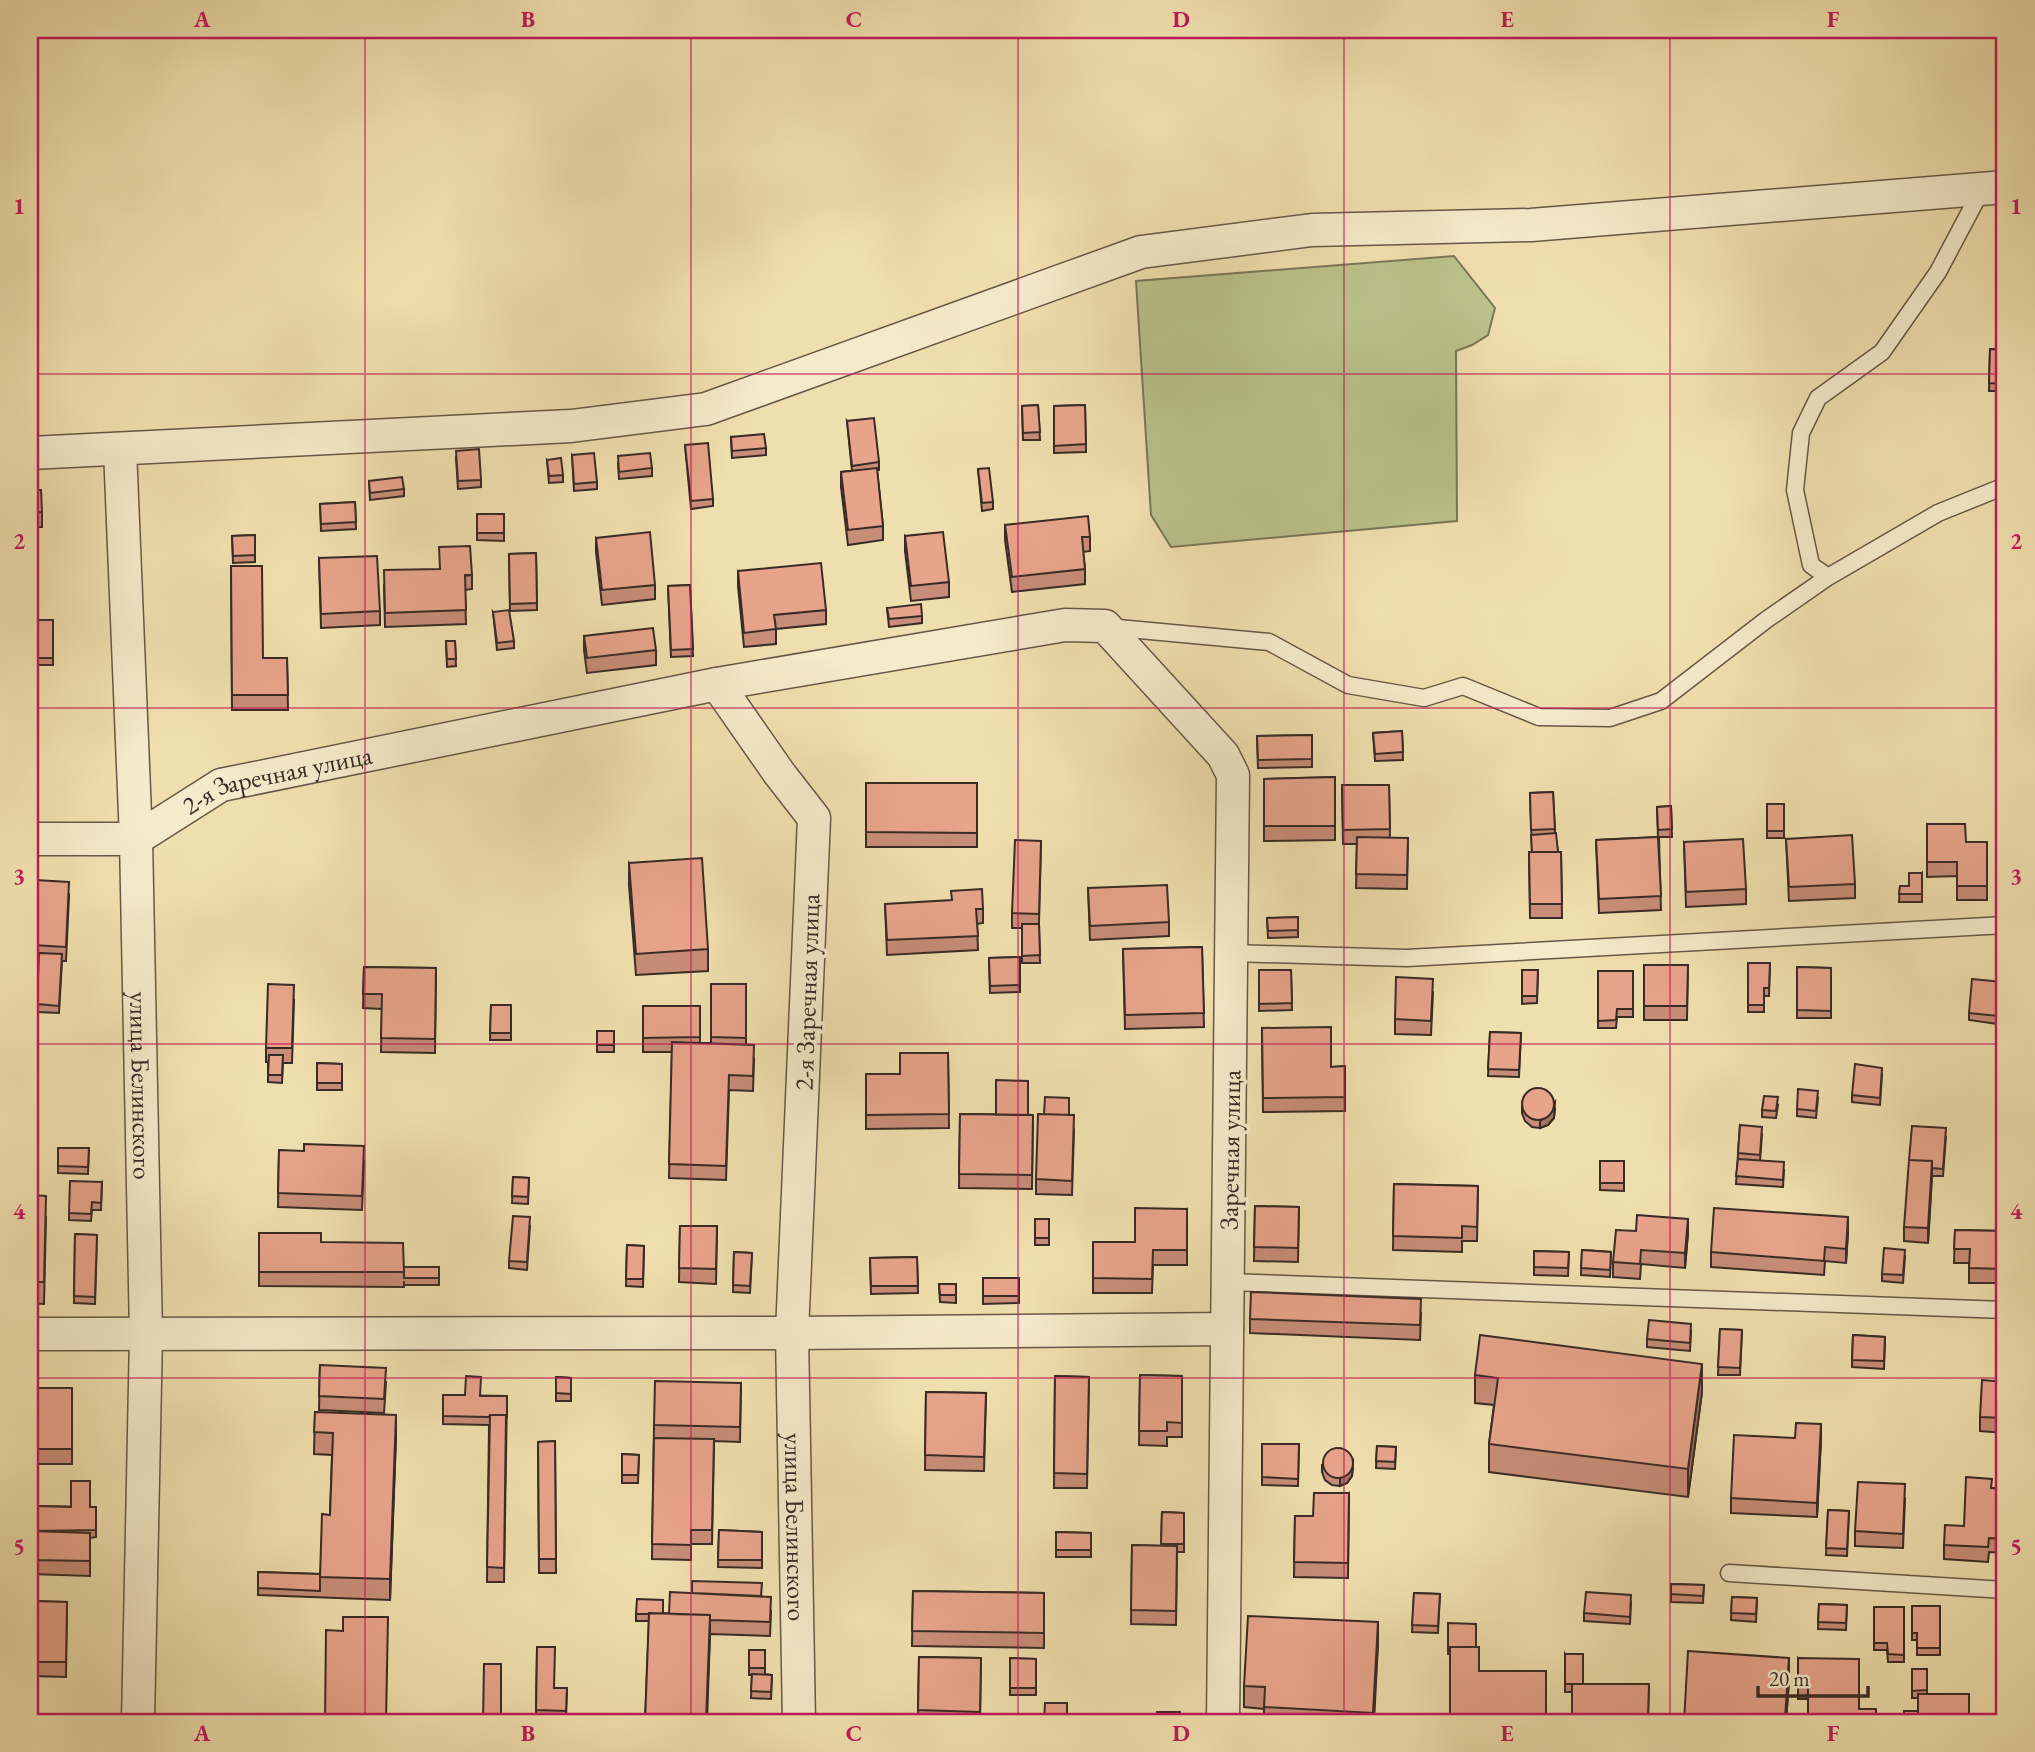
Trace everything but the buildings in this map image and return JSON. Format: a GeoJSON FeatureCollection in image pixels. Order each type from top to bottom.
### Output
{"type":"FeatureCollection","features":[{"type":"Feature","properties":{"kind":"street"},"geometry":{"type":"LineString","coordinates":[[30,453],[571,426],[706,409],[1141,252],[1312,230],[1531,225],[1993,188]]}},
{"type":"Feature","properties":{"kind":"street","name":"улица Белинского"},"geometry":{"type":"LineString","coordinates":[[120,449],[136,839],[146,1335],[138,1722]]}},
{"type":"Feature","properties":{"kind":"street","name":"2-я Заречная улица"},"geometry":{"type":"LineString","coordinates":[[136,839],[221,785],[717,684],[1065,625],[1105,626]]}},
{"type":"Feature","properties":{"kind":"street","name":"Заречная улица"},"geometry":{"type":"LineString","coordinates":[[1105,626],[1223,755],[1233,775],[1223,1722]]}},
{"type":"Feature","properties":{"kind":"street","name":"2-я Заречная улица"},"geometry":{"type":"LineString","coordinates":[[717,684],[814,818],[792,1333]]}},
{"type":"Feature","properties":{"kind":"street"},"geometry":{"type":"LineString","coordinates":[[30,839],[136,839]]}},
{"type":"Feature","properties":{"kind":"street"},"geometry":{"type":"LineString","coordinates":[[30,1335],[1227,1329]]}},
{"type":"Feature","properties":{"kind":"street","name":"улица Белинского"},"geometry":{"type":"LineString","coordinates":[[792,1333],[799,1722]]}},
{"type":"Feature","properties":{"kind":"lane"},"geometry":{"type":"LineString","coordinates":[[1828,577],[1811,565],[1795,491],[1801,433],[1818,398],[1882,352],[1993,188]]}},
{"type":"Feature","properties":{"kind":"lane"},"geometry":{"type":"LineString","coordinates":[[1105,626],[1269,642],[1348,685],[1424,698],[1463,686],[1539,718],[1610,718],[1661,701],[1766,620],[1828,577],[1938,513],[2005,486]]}},
{"type":"Feature","properties":{"kind":"lane"},"geometry":{"type":"LineString","coordinates":[[1231,953],[1407,958],[2005,925]]}},
{"type":"Feature","properties":{"kind":"lane"},"geometry":{"type":"LineString","coordinates":[[1228,1282],[2005,1310]]}},
{"type":"Feature","properties":{"kind":"lane"},"geometry":{"type":"LineString","coordinates":[[1729,1573],[2005,1590]]}},
{"type":"Feature","properties":{"kind":"green space"},"geometry":{"type":"Polygon","coordinates":[[[1454,256],[1495,308],[1488,335],[1456,351],[1457,521],[1171,547],[1151,515],[1136,281],[1454,256]]]}}]}
